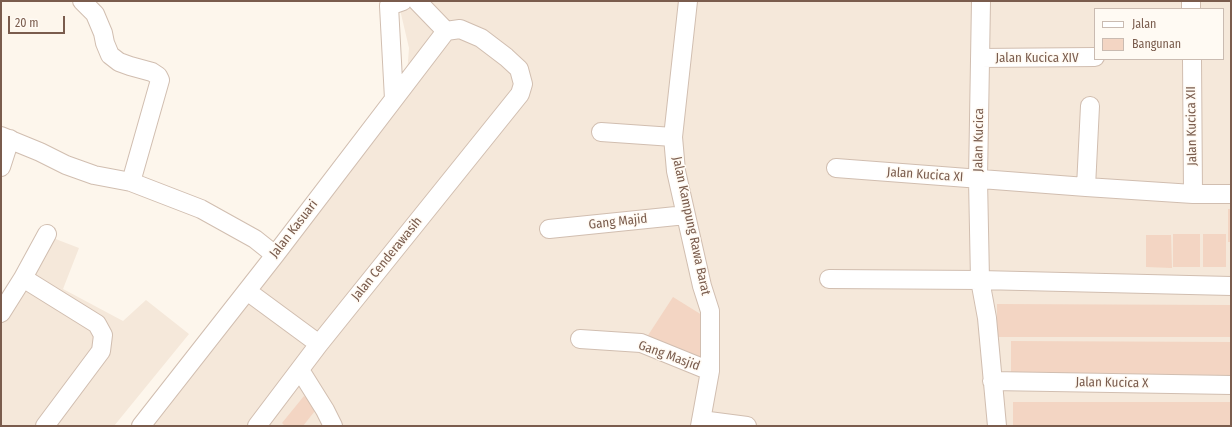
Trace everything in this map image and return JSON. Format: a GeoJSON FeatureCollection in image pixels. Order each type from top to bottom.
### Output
{"type":"FeatureCollection","features":[{"type":"Feature","properties":{"kind":"street"},"geometry":{"type":"LineString","coordinates":[[82,1],[94,14],[103,33],[105,43],[110,54],[119,62],[152,72],[158,76],[160,80],[131,182]]}},
{"type":"Feature","properties":{"kind":"street"},"geometry":{"type":"LineString","coordinates":[[394,99],[389,6],[403,1]]}},
{"type":"Feature","properties":{"kind":"street"},"geometry":{"type":"LineString","coordinates":[[417,1],[446,31]]}},
{"type":"Feature","properties":{"kind":"street","name":"Jalan Kampung Rawa Barat"},"geometry":{"type":"LineString","coordinates":[[688,1],[673,137],[676,171],[702,286],[710,311],[710,371],[701,423]]}},
{"type":"Feature","properties":{"kind":"street","name":"Jalan Kucica"},"geometry":{"type":"LineString","coordinates":[[981,1],[978,179],[980,280],[987,318],[997,426]]}},
{"type":"Feature","properties":{"kind":"street","name":"Jalan Cenderawasih"},"geometry":{"type":"LineString","coordinates":[[257,426],[319,344],[520,94],[523,84],[519,69],[506,57],[481,38],[460,29],[446,31]]}},
{"type":"Feature","properties":{"kind":"street","name":"Jalan Kasuari"},"geometry":{"type":"LineString","coordinates":[[141,426],[247,291],[265,247],[394,99],[446,31]]}},
{"type":"Feature","properties":{"kind":"street","name":"Jalan Kucica XIV"},"geometry":{"type":"LineString","coordinates":[[980,58],[1094,57]]}},
{"type":"Feature","properties":{"kind":"street","name":"Jalan Kucica XII"},"geometry":{"type":"LineString","coordinates":[[1192,60],[1193,194]]}},
{"type":"Feature","properties":{"kind":"street"},"geometry":{"type":"LineString","coordinates":[[1086,187],[1090,106]]}},
{"type":"Feature","properties":{"kind":"street"},"geometry":{"type":"LineString","coordinates":[[601,132],[673,137]]}},
{"type":"Feature","properties":{"kind":"street"},"geometry":{"type":"LineString","coordinates":[[1,167],[6,137],[66,165],[94,175],[131,182],[201,209],[265,247]]}},
{"type":"Feature","properties":{"kind":"street","name":"Jalan Kucica XI"},"geometry":{"type":"LineString","coordinates":[[836,168],[1086,187],[1193,194],[1231,194]]}},
{"type":"Feature","properties":{"kind":"street","name":"Gang Majid"},"geometry":{"type":"LineString","coordinates":[[549,229],[686,215]]}},
{"type":"Feature","properties":{"kind":"street"},"geometry":{"type":"LineString","coordinates":[[1,313],[24,278],[47,234]]}},
{"type":"Feature","properties":{"kind":"street"},"geometry":{"type":"LineString","coordinates":[[24,278],[97,324],[103,334],[101,351],[45,426]]}},
{"type":"Feature","properties":{"kind":"street"},"geometry":{"type":"LineString","coordinates":[[829,279],[980,280],[1231,286]]}},
{"type":"Feature","properties":{"kind":"street"},"geometry":{"type":"LineString","coordinates":[[247,291],[319,344]]}},
{"type":"Feature","properties":{"kind":"street","name":"Gang Masjid"},"geometry":{"type":"LineString","coordinates":[[580,339],[641,343],[710,371]]}},
{"type":"Feature","properties":{"kind":"street"},"geometry":{"type":"LineString","coordinates":[[300,370],[334,426]]}},
{"type":"Feature","properties":{"kind":"street","name":"Jalan Kucica X"},"geometry":{"type":"LineString","coordinates":[[992,381],[1231,384]]}},
{"type":"Feature","properties":{"kind":"street"},"geometry":{"type":"LineString","coordinates":[[701,423],[747,426]]}},
{"type":"Feature","properties":{"kind":"shaded area"},"geometry":{"type":"Polygon","coordinates":[[[398,1],[1231,1],[1231,426],[146,426],[406,87],[409,48],[398,1]]]}},
{"type":"Feature","properties":{"kind":"shaded area"},"geometry":{"type":"Polygon","coordinates":[[[53,238],[79,248],[63,289],[123,321],[146,300],[189,334],[114,426],[1,426],[1,314],[53,238]]]}},
{"type":"Feature","properties":{"kind":"building"},"geometry":{"type":"Polygon","coordinates":[[[1228,209],[1231,209],[1231,242],[1228,242],[1228,209]]]}},
{"type":"Feature","properties":{"kind":"building"},"geometry":{"type":"Polygon","coordinates":[[[1173,234],[1200,234],[1200,267],[1173,267],[1173,234]]]}},
{"type":"Feature","properties":{"kind":"building"},"geometry":{"type":"Polygon","coordinates":[[[1203,234],[1226,234],[1226,267],[1203,267],[1203,234]]]}},
{"type":"Feature","properties":{"kind":"building"},"geometry":{"type":"Polygon","coordinates":[[[1146,235],[1171,235],[1172,268],[1146,267],[1146,235]]]}},
{"type":"Feature","properties":{"kind":"building"},"geometry":{"type":"Polygon","coordinates":[[[1231,244],[1231,277],[1230,277],[1231,244]]]}},
{"type":"Feature","properties":{"kind":"building"},"geometry":{"type":"Polygon","coordinates":[[[673,297],[702,315],[703,362],[645,340],[673,297]]]}},
{"type":"Feature","properties":{"kind":"building"},"geometry":{"type":"Polygon","coordinates":[[[997,304],[1231,305],[1231,337],[997,337],[997,304]]]}},
{"type":"Feature","properties":{"kind":"building"},"geometry":{"type":"Polygon","coordinates":[[[1011,341],[1231,342],[1231,375],[1011,374],[1011,341]]]}},
{"type":"Feature","properties":{"kind":"building"},"geometry":{"type":"Polygon","coordinates":[[[304,396],[318,407],[303,426],[285,426],[282,423],[304,396]]]}},
{"type":"Feature","properties":{"kind":"building"},"geometry":{"type":"Polygon","coordinates":[[[1013,402],[1231,402],[1231,426],[1013,426],[1013,402]]]}}]}
